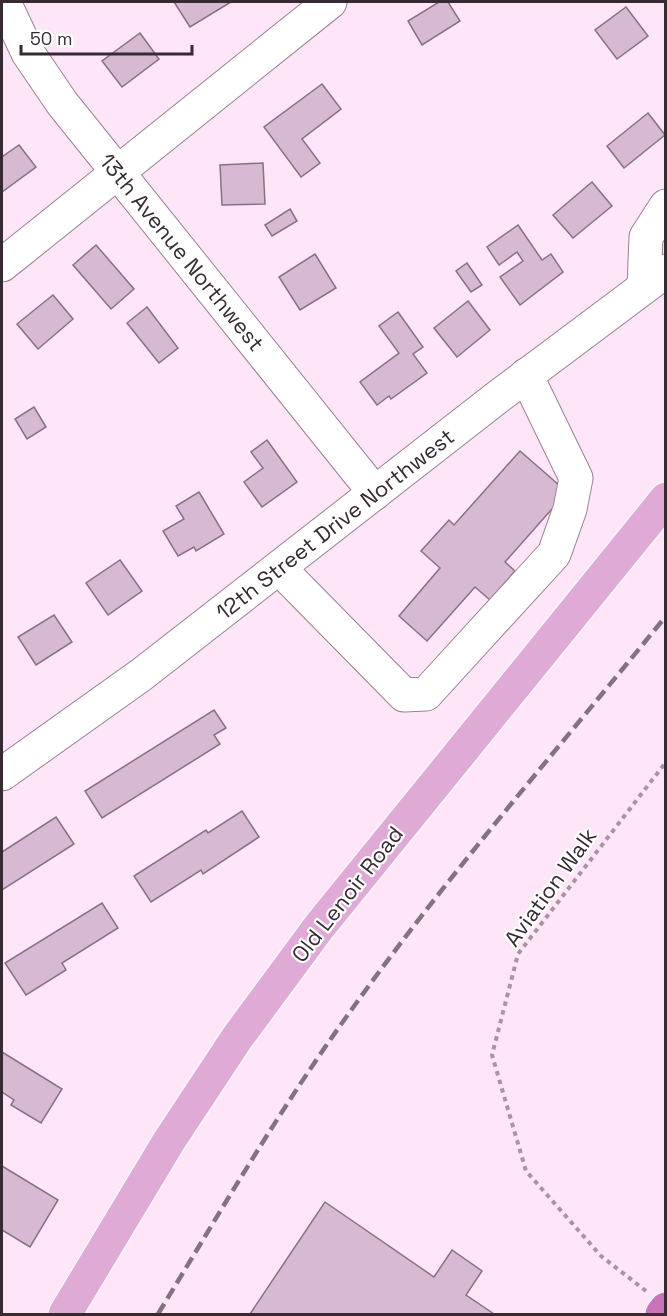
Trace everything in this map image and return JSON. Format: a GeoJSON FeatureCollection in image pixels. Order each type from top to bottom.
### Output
{"type":"FeatureCollection","features":[{"type":"Feature","properties":{"kind":"main road","name":"Old Lenoir Road"},"geometry":{"type":"LineString","coordinates":[[74,1311],[169,1141],[237,1038],[312,936],[666,499]]}},
{"type":"Feature","properties":{"kind":"street","name":"13th Avenue Northwest"},"geometry":{"type":"LineString","coordinates":[[4,2],[28,53],[62,103],[375,493]]}},
{"type":"Feature","properties":{"kind":"street"},"geometry":{"type":"LineString","coordinates":[[2,265],[330,2]]}},
{"type":"Feature","properties":{"kind":"street"},"geometry":{"type":"LineString","coordinates":[[655,278],[646,237],[666,206]]}},
{"type":"Feature","properties":{"kind":"street","name":"12th Street Drive Northwest"},"geometry":{"type":"LineString","coordinates":[[2,774],[141,675],[280,569],[526,375],[655,278]]}},
{"type":"Feature","properties":{"kind":"street"},"geometry":{"type":"LineString","coordinates":[[280,569],[404,695],[426,694],[554,554],[570,509],[576,478],[526,375]]}},
{"type":"Feature","properties":{"kind":"path","name":"Aviation Walk"},"geometry":{"type":"LineString","coordinates":[[658,1305],[601,1256],[526,1171],[492,1055],[518,954],[666,762]]}},
{"type":"Feature","properties":{"kind":"building"},"geometry":{"type":"Polygon","coordinates":[[[174,2],[231,2],[190,27],[174,2]]]}},
{"type":"Feature","properties":{"kind":"building"},"geometry":{"type":"Polygon","coordinates":[[[439,2],[448,2],[460,21],[422,45],[408,21],[439,2]]]}},
{"type":"Feature","properties":{"kind":"building"},"geometry":{"type":"Polygon","coordinates":[[[626,7],[648,36],[617,59],[595,30],[626,7]]]}},
{"type":"Feature","properties":{"kind":"building"},"geometry":{"type":"Polygon","coordinates":[[[140,33],[159,59],[122,87],[102,61],[140,33]]]}},
{"type":"Feature","properties":{"kind":"building"},"geometry":{"type":"Polygon","coordinates":[[[322,84],[341,109],[302,139],[320,163],[301,177],[264,127],[322,84]]]}},
{"type":"Feature","properties":{"kind":"building"},"geometry":{"type":"Polygon","coordinates":[[[648,113],[665,135],[624,168],[607,146],[648,113]]]}},
{"type":"Feature","properties":{"kind":"building"},"geometry":{"type":"Polygon","coordinates":[[[19,145],[36,167],[2,192],[2,157],[19,145]]]}},
{"type":"Feature","properties":{"kind":"building"},"geometry":{"type":"Polygon","coordinates":[[[263,163],[265,204],[222,205],[220,165],[263,163]]]}},
{"type":"Feature","properties":{"kind":"building"},"geometry":{"type":"Polygon","coordinates":[[[592,182],[612,206],[573,238],[553,215],[592,182]]]}},
{"type":"Feature","properties":{"kind":"building"},"geometry":{"type":"Polygon","coordinates":[[[290,209],[297,221],[272,236],[265,225],[290,209]]]}},
{"type":"Feature","properties":{"kind":"building"},"geometry":{"type":"Polygon","coordinates":[[[518,225],[542,260],[551,254],[563,272],[520,305],[500,277],[523,261],[517,252],[499,265],[487,247],[518,225]]]}},
{"type":"Feature","properties":{"kind":"building"},"geometry":{"type":"Polygon","coordinates":[[[96,245],[134,289],[111,309],[73,265],[96,245]]]}},
{"type":"Feature","properties":{"kind":"building"},"geometry":{"type":"Polygon","coordinates":[[[315,254],[336,288],[300,310],[279,277],[315,254]]]}},
{"type":"Feature","properties":{"kind":"building"},"geometry":{"type":"Polygon","coordinates":[[[467,263],[482,285],[471,292],[456,271],[467,263]]]}},
{"type":"Feature","properties":{"kind":"building"},"geometry":{"type":"Polygon","coordinates":[[[53,295],[73,319],[38,349],[17,324],[53,295]]]}},
{"type":"Feature","properties":{"kind":"building"},"geometry":{"type":"Polygon","coordinates":[[[468,301],[490,330],[457,357],[434,328],[468,301]]]}},
{"type":"Feature","properties":{"kind":"building"},"geometry":{"type":"Polygon","coordinates":[[[147,307],[178,348],[159,363],[127,323],[147,307]]]}},
{"type":"Feature","properties":{"kind":"building"},"geometry":{"type":"Polygon","coordinates":[[[398,312],[423,347],[413,354],[427,373],[391,399],[389,396],[377,405],[360,382],[399,353],[379,326],[398,312]]]}},
{"type":"Feature","properties":{"kind":"building"},"geometry":{"type":"Polygon","coordinates":[[[34,407],[46,427],[27,439],[15,419],[34,407]]]}},
{"type":"Feature","properties":{"kind":"building"},"geometry":{"type":"Polygon","coordinates":[[[267,440],[297,482],[262,507],[244,482],[263,468],[251,452],[267,440]]]}},
{"type":"Feature","properties":{"kind":"building"},"geometry":{"type":"Polygon","coordinates":[[[520,451],[567,492],[505,562],[515,571],[490,600],[475,587],[427,641],[399,616],[440,568],[421,551],[449,520],[454,525],[520,451]]]}},
{"type":"Feature","properties":{"kind":"building"},"geometry":{"type":"Polygon","coordinates":[[[199,492],[224,534],[196,551],[194,547],[178,556],[163,531],[184,519],[176,506],[199,492]]]}},
{"type":"Feature","properties":{"kind":"building"},"geometry":{"type":"Polygon","coordinates":[[[120,560],[142,591],[108,615],[86,583],[120,560]]]}},
{"type":"Feature","properties":{"kind":"building"},"geometry":{"type":"Polygon","coordinates":[[[54,615],[72,642],[36,665],[18,637],[54,615]]]}},
{"type":"Feature","properties":{"kind":"building"},"geometry":{"type":"Polygon","coordinates":[[[214,710],[226,728],[214,735],[220,744],[102,818],[85,791],[214,710]]]}},
{"type":"Feature","properties":{"kind":"building"},"geometry":{"type":"Polygon","coordinates":[[[242,811],[259,837],[203,874],[201,870],[151,902],[134,876],[206,830],[208,833],[242,811]]]}},
{"type":"Feature","properties":{"kind":"building"},"geometry":{"type":"Polygon","coordinates":[[[56,817],[74,844],[2,890],[2,852],[56,817]]]}},
{"type":"Feature","properties":{"kind":"building"},"geometry":{"type":"Polygon","coordinates":[[[102,903],[118,928],[62,963],[66,970],[26,995],[5,963],[102,903]]]}},
{"type":"Feature","properties":{"kind":"building"},"geometry":{"type":"Polygon","coordinates":[[[2,1052],[62,1089],[41,1123],[11,1105],[14,1100],[2,1092],[2,1052]]]}},
{"type":"Feature","properties":{"kind":"building"},"geometry":{"type":"Polygon","coordinates":[[[2,1166],[58,1200],[30,1247],[2,1230],[2,1166]]]}},
{"type":"Feature","properties":{"kind":"building"},"geometry":{"type":"Polygon","coordinates":[[[325,1202],[434,1277],[452,1250],[482,1271],[466,1295],[494,1314],[250,1314],[325,1202]]]}},
{"type":"Feature","properties":{"kind":"railway"},"geometry":{"type":"LineString","coordinates":[[158,1314],[273,1126],[347,1016],[463,863],[666,616]]}}]}
